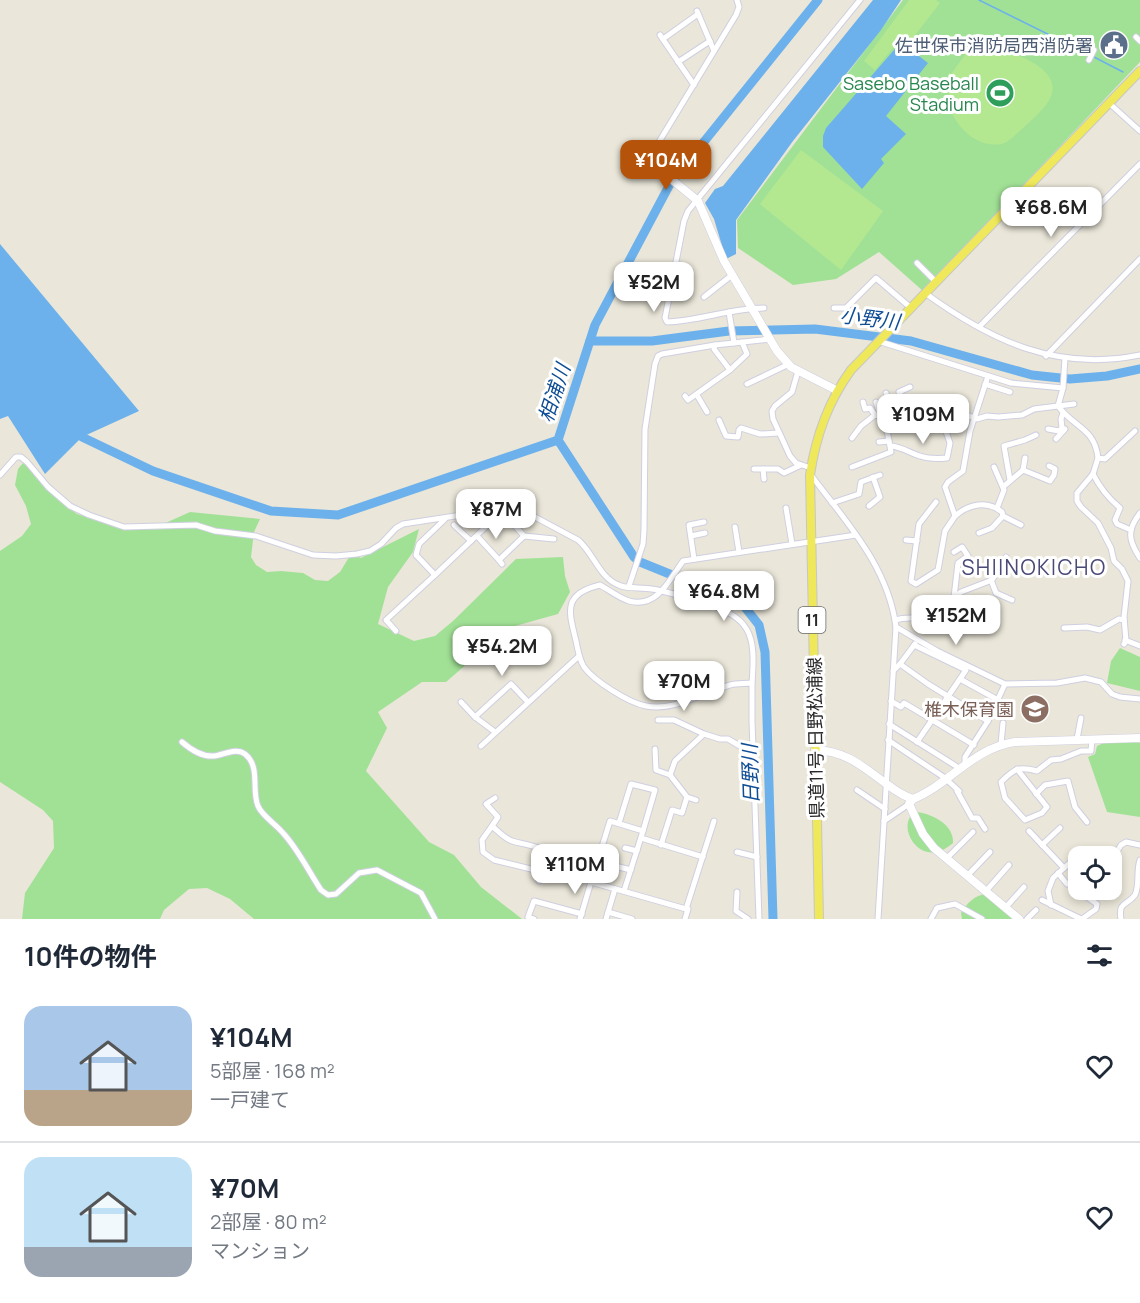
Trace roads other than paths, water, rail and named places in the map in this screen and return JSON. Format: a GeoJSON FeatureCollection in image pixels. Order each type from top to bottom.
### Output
{"type":"FeatureCollection","features":[{"type":"Feature","properties":{"kind":"main road","name":"県道11号 日野松浦線"},"geometry":{"type":"LineString","coordinates":[[819,919],[811,471],[819,430],[836,390],[851,370],[925,294],[934,280],[1140,71]]}},
{"type":"Feature","properties":{"kind":"street"},"geometry":{"type":"LineString","coordinates":[[738,0],[739,7],[736,15],[650,161],[697,200],[732,276],[777,351],[798,371],[836,390]]}},
{"type":"Feature","properties":{"kind":"street"},"geometry":{"type":"LineString","coordinates":[[764,308],[667,322],[665,318],[684,221],[688,211],[860,0]]}},
{"type":"Feature","properties":{"kind":"street"},"geometry":{"type":"LineString","coordinates":[[694,85],[661,37],[698,13],[714,51]]}},
{"type":"Feature","properties":{"kind":"street"},"geometry":{"type":"LineString","coordinates":[[678,62],[710,41]]}},
{"type":"Feature","properties":{"kind":"street"},"geometry":{"type":"LineString","coordinates":[[1089,60],[1094,50]]}},
{"type":"Feature","properties":{"kind":"street"},"geometry":{"type":"LineString","coordinates":[[1103,106],[1140,131]]}},
{"type":"Feature","properties":{"kind":"street"},"geometry":{"type":"LineString","coordinates":[[979,327],[1140,164]]}},
{"type":"Feature","properties":{"kind":"street"},"geometry":{"type":"LineString","coordinates":[[1046,356],[1140,259]]}},
{"type":"Feature","properties":{"kind":"street"},"geometry":{"type":"LineString","coordinates":[[917,263],[934,280]]}},
{"type":"Feature","properties":{"kind":"street"},"geometry":{"type":"LineString","coordinates":[[704,297],[732,276]]}},
{"type":"Feature","properties":{"kind":"street"},"geometry":{"type":"LineString","coordinates":[[834,308],[846,308],[876,278],[911,308]]}},
{"type":"Feature","properties":{"kind":"street"},"geometry":{"type":"LineString","coordinates":[[925,294],[952,313],[979,327],[1023,349],[1046,356],[1065,360],[1102,360],[1140,355]]}},
{"type":"Feature","properties":{"kind":"street"},"geometry":{"type":"LineString","coordinates":[[729,313],[734,343]]}},
{"type":"Feature","properties":{"kind":"street"},"geometry":{"type":"LineString","coordinates":[[629,586],[643,544],[645,429],[658,356],[715,345],[770,338]]}},
{"type":"Feature","properties":{"kind":"street"},"geometry":{"type":"LineString","coordinates":[[878,341],[1011,383],[1063,387]]}},
{"type":"Feature","properties":{"kind":"street"},"geometry":{"type":"LineString","coordinates":[[685,396],[688,400],[696,395],[730,370],[747,354],[742,342]]}},
{"type":"Feature","properties":{"kind":"street"},"geometry":{"type":"LineString","coordinates":[[715,345],[714,349],[730,370]]}},
{"type":"Feature","properties":{"kind":"street"},"geometry":{"type":"LineString","coordinates":[[1058,406],[1063,387],[1065,360]]}},
{"type":"Feature","properties":{"kind":"street"},"geometry":{"type":"LineString","coordinates":[[747,384],[789,364]]}},
{"type":"Feature","properties":{"kind":"street"},"geometry":{"type":"LineString","coordinates":[[798,371],[792,392],[772,411],[773,419],[790,456],[796,463],[811,471],[876,565],[896,624],[878,919]]}},
{"type":"Feature","properties":{"kind":"street"},"geometry":{"type":"LineString","coordinates":[[955,516],[945,487],[963,471],[964,456],[974,418],[988,376]]}},
{"type":"Feature","properties":{"kind":"street"},"geometry":{"type":"LineString","coordinates":[[985,384],[1010,392]]}},
{"type":"Feature","properties":{"kind":"street"},"geometry":{"type":"LineString","coordinates":[[852,438],[861,426],[904,404],[899,392],[910,387]]}},
{"type":"Feature","properties":{"kind":"street"},"geometry":{"type":"LineString","coordinates":[[886,393],[892,411]]}},
{"type":"Feature","properties":{"kind":"street"},"geometry":{"type":"LineString","coordinates":[[696,395],[707,412]]}},
{"type":"Feature","properties":{"kind":"street"},"geometry":{"type":"LineString","coordinates":[[911,427],[928,405],[921,398]]}},
{"type":"Feature","properties":{"kind":"street"},"geometry":{"type":"LineString","coordinates":[[863,402],[865,409],[870,408],[878,416],[911,427],[929,427],[943,423],[961,413],[977,419],[987,416],[1022,415],[1034,409],[1074,404]]}},
{"type":"Feature","properties":{"kind":"street"},"geometry":{"type":"LineString","coordinates":[[876,402],[877,423]]}},
{"type":"Feature","properties":{"kind":"street"},"geometry":{"type":"LineString","coordinates":[[1058,406],[1094,440],[1098,458],[1093,474],[1077,493],[1077,501],[1098,522],[1111,548],[1114,561],[1122,569],[1128,581],[1124,620],[1125,642],[1140,646]]}},
{"type":"Feature","properties":{"kind":"street"},"geometry":{"type":"LineString","coordinates":[[1048,429],[1059,431],[1062,428],[1061,419],[1064,414]]}},
{"type":"Feature","properties":{"kind":"street"},"geometry":{"type":"LineString","coordinates":[[1056,439],[1065,429],[1064,414]]}},
{"type":"Feature","properties":{"kind":"street"},"geometry":{"type":"LineString","coordinates":[[852,467],[891,452],[888,418]]}},
{"type":"Feature","properties":{"kind":"street"},"geometry":{"type":"LineString","coordinates":[[719,420],[726,436],[738,437],[739,430],[745,428],[760,434],[779,432]]}},
{"type":"Feature","properties":{"kind":"street"},"geometry":{"type":"LineString","coordinates":[[879,442],[906,449],[918,456],[934,459],[946,458],[950,443],[943,423]]}},
{"type":"Feature","properties":{"kind":"street"},"geometry":{"type":"LineString","coordinates":[[1098,458],[1105,459],[1135,431]]}},
{"type":"Feature","properties":{"kind":"street"},"geometry":{"type":"LineString","coordinates":[[1010,480],[1004,446],[1036,435]]}},
{"type":"Feature","properties":{"kind":"street"},"geometry":{"type":"LineString","coordinates":[[0,475],[12,460],[16,457],[21,458],[48,487],[70,506],[107,522],[124,527],[196,525],[215,531],[255,536],[313,555],[336,556],[370,551],[381,544],[396,528],[404,524],[507,508],[520,509],[584,544],[606,576],[622,587],[664,588],[730,612],[746,629],[753,648],[753,769],[759,919]]}},
{"type":"Feature","properties":{"kind":"street"},"geometry":{"type":"LineString","coordinates":[[1003,487],[1023,470],[1025,458]]}},
{"type":"Feature","properties":{"kind":"street"},"geometry":{"type":"LineString","coordinates":[[754,469],[778,469],[784,473],[801,465]]}},
{"type":"Feature","properties":{"kind":"street"},"geometry":{"type":"LineString","coordinates":[[1023,470],[1050,481],[1055,469],[1049,466]]}},
{"type":"Feature","properties":{"kind":"street"},"geometry":{"type":"LineString","coordinates":[[994,467],[1004,490],[997,508]]}},
{"type":"Feature","properties":{"kind":"street"},"geometry":{"type":"LineString","coordinates":[[763,469],[764,479]]}},
{"type":"Feature","properties":{"kind":"street"},"geometry":{"type":"LineString","coordinates":[[781,471],[782,480]]}},
{"type":"Feature","properties":{"kind":"street"},"geometry":{"type":"LineString","coordinates":[[1093,474],[1104,492],[1120,508],[1114,520],[1117,524],[1131,530]]}},
{"type":"Feature","properties":{"kind":"street"},"geometry":{"type":"LineString","coordinates":[[832,503],[859,494],[861,482],[880,475]]}},
{"type":"Feature","properties":{"kind":"street"},"geometry":{"type":"LineString","coordinates":[[869,506],[880,497],[873,477]]}},
{"type":"Feature","properties":{"kind":"street"},"geometry":{"type":"LineString","coordinates":[[932,503],[919,524],[911,581],[916,584],[938,570],[945,531],[955,516],[973,505],[983,504],[997,508],[1003,516],[1021,525]]}},
{"type":"Feature","properties":{"kind":"street"},"geometry":{"type":"LineString","coordinates":[[786,508],[792,544]]}},
{"type":"Feature","properties":{"kind":"street"},"geometry":{"type":"LineString","coordinates":[[1140,513],[1130,537],[1132,546],[1140,558]]}},
{"type":"Feature","properties":{"kind":"street"},"geometry":{"type":"LineString","coordinates":[[979,533],[992,528],[1003,516]]}},
{"type":"Feature","properties":{"kind":"street"},"geometry":{"type":"LineString","coordinates":[[435,575],[416,555],[419,544],[447,518]]}},
{"type":"Feature","properties":{"kind":"street"},"geometry":{"type":"LineString","coordinates":[[396,631],[386,621],[494,519],[508,518],[524,536],[554,538]]}},
{"type":"Feature","properties":{"kind":"street"},"geometry":{"type":"LineString","coordinates":[[694,559],[690,523],[704,522]]}},
{"type":"Feature","properties":{"kind":"street"},"geometry":{"type":"LineString","coordinates":[[454,525],[471,541]]}},
{"type":"Feature","properties":{"kind":"street"},"geometry":{"type":"LineString","coordinates":[[735,526],[739,552]]}},
{"type":"Feature","properties":{"kind":"street"},"geometry":{"type":"LineString","coordinates":[[691,536],[705,533]]}},
{"type":"Feature","properties":{"kind":"street"},"geometry":{"type":"LineString","coordinates":[[753,683],[731,684],[663,707],[648,707],[633,703],[585,668],[579,656],[569,616],[573,600],[581,592],[600,585],[630,601],[641,602],[654,598],[664,588],[682,561],[856,535]]}},
{"type":"Feature","properties":{"kind":"street"},"geometry":{"type":"LineString","coordinates":[[477,536],[501,562],[524,536]]}},
{"type":"Feature","properties":{"kind":"street"},"geometry":{"type":"LineString","coordinates":[[906,540],[916,541]]}},
{"type":"Feature","properties":{"kind":"street"},"geometry":{"type":"LineString","coordinates":[[954,552],[962,547],[969,558],[958,563],[954,597]]}},
{"type":"Feature","properties":{"kind":"street"},"geometry":{"type":"LineString","coordinates":[[896,624],[908,616],[926,620],[937,618],[943,606],[954,597],[976,584],[991,580],[1006,557]]}},
{"type":"Feature","properties":{"kind":"street"},"geometry":{"type":"LineString","coordinates":[[991,580],[996,593],[1012,600]]}},
{"type":"Feature","properties":{"kind":"street"},"geometry":{"type":"LineString","coordinates":[[1064,628],[1087,627],[1100,630],[1119,619],[1124,620]]}},
{"type":"Feature","properties":{"kind":"street"},"geometry":{"type":"LineString","coordinates":[[896,624],[916,642],[966,670],[917,742]]}},
{"type":"Feature","properties":{"kind":"street"},"geometry":{"type":"LineString","coordinates":[[893,671],[916,642]]}},
{"type":"Feature","properties":{"kind":"street"},"geometry":{"type":"LineString","coordinates":[[916,642],[1005,684],[1057,683],[1084,678],[1101,682],[1112,694],[1120,698],[1140,699]]}},
{"type":"Feature","properties":{"kind":"street"},"geometry":{"type":"LineString","coordinates":[[481,746],[579,656]]}},
{"type":"Feature","properties":{"kind":"street"},"geometry":{"type":"LineString","coordinates":[[900,664],[988,721]]}},
{"type":"Feature","properties":{"kind":"street"},"geometry":{"type":"LineString","coordinates":[[960,679],[998,700]]}},
{"type":"Feature","properties":{"kind":"street"},"geometry":{"type":"LineString","coordinates":[[475,717],[511,684],[528,702]]}},
{"type":"Feature","properties":{"kind":"street"},"geometry":{"type":"LineString","coordinates":[[962,766],[988,721],[1005,684]]}},
{"type":"Feature","properties":{"kind":"street"},"geometry":{"type":"LineString","coordinates":[[891,701],[901,707],[904,703],[974,745]]}},
{"type":"Feature","properties":{"kind":"street"},"geometry":{"type":"LineString","coordinates":[[461,702],[475,717],[495,732]]}},
{"type":"Feature","properties":{"kind":"street"},"geometry":{"type":"LineString","coordinates":[[1077,739],[1080,718]]}},
{"type":"Feature","properties":{"kind":"street"},"geometry":{"type":"LineString","coordinates":[[658,720],[674,720],[704,734],[728,739],[753,754]]}},
{"type":"Feature","properties":{"kind":"street"},"geometry":{"type":"LineString","coordinates":[[1001,744],[1003,723]]}},
{"type":"Feature","properties":{"kind":"street"},"geometry":{"type":"LineString","coordinates":[[889,724],[962,766]]}},
{"type":"Feature","properties":{"kind":"street"},"geometry":{"type":"LineString","coordinates":[[670,775],[675,761],[704,734]]}},
{"type":"Feature","properties":{"kind":"street"},"geometry":{"type":"LineString","coordinates":[[884,821],[962,766],[1001,744],[1140,738]]}},
{"type":"Feature","properties":{"kind":"street"},"geometry":{"type":"LineString","coordinates":[[1017,769],[1047,807],[1042,813],[1025,820],[1005,798],[1001,782],[1012,770],[1017,769],[1024,768],[1037,771],[1051,760],[1061,759],[1081,751],[1091,751],[1092,739]]}},
{"type":"Feature","properties":{"kind":"street"},"geometry":{"type":"LineString","coordinates":[[888,740],[945,778],[959,791]]}},
{"type":"Feature","properties":{"kind":"street"},"geometry":{"type":"LineString","coordinates":[[182,742],[199,753],[213,757],[228,752],[241,752],[248,757],[254,770],[257,804],[284,834],[321,890],[328,895],[336,894],[360,873],[377,870],[421,893],[435,919]]}},
{"type":"Feature","properties":{"kind":"street"},"geometry":{"type":"LineString","coordinates":[[655,749],[656,770],[670,775],[687,797],[696,800]]}},
{"type":"Feature","properties":{"kind":"street"},"geometry":{"type":"LineString","coordinates":[[815,750],[842,754],[911,801],[923,834],[934,848],[1019,919]]}},
{"type":"Feature","properties":{"kind":"street"},"geometry":{"type":"LineString","coordinates":[[743,784],[753,769]]}},
{"type":"Feature","properties":{"kind":"street"},"geometry":{"type":"LineString","coordinates":[[1036,794],[1045,785],[1068,781],[1076,807],[1087,822]]}},
{"type":"Feature","properties":{"kind":"street"},"geometry":{"type":"LineString","coordinates":[[619,823],[631,784],[655,790],[624,891]]}},
{"type":"Feature","properties":{"kind":"street"},"geometry":{"type":"LineString","coordinates":[[952,784],[972,818],[978,818],[985,828]]}},
{"type":"Feature","properties":{"kind":"street"},"geometry":{"type":"LineString","coordinates":[[857,790],[885,809]]}},
{"type":"Feature","properties":{"kind":"street"},"geometry":{"type":"LineString","coordinates":[[661,844],[672,810],[682,813],[687,797]]}},
{"type":"Feature","properties":{"kind":"street"},"geometry":{"type":"LineString","coordinates":[[495,798],[486,804],[498,817],[482,840],[481,846],[486,855],[494,860],[541,872]]}},
{"type":"Feature","properties":{"kind":"street"},"geometry":{"type":"LineString","coordinates":[[530,918],[534,901],[581,917],[610,821],[643,831]]}},
{"type":"Feature","properties":{"kind":"street"},"geometry":{"type":"LineString","coordinates":[[685,919],[688,909],[686,909],[714,821]]}},
{"type":"Feature","properties":{"kind":"street"},"geometry":{"type":"LineString","coordinates":[[1042,845],[1058,830],[1051,825]]}},
{"type":"Feature","properties":{"kind":"street"},"geometry":{"type":"LineString","coordinates":[[492,826],[511,841],[537,846],[548,854],[583,860],[598,858]]}},
{"type":"Feature","properties":{"kind":"street"},"geometry":{"type":"LineString","coordinates":[[1029,831],[1064,868]]}},
{"type":"Feature","properties":{"kind":"street"},"geometry":{"type":"LineString","coordinates":[[947,858],[973,832]]}},
{"type":"Feature","properties":{"kind":"street"},"geometry":{"type":"LineString","coordinates":[[641,838],[703,857]]}},
{"type":"Feature","properties":{"kind":"street"},"geometry":{"type":"LineString","coordinates":[[1121,846],[1126,842],[1140,845]]}},
{"type":"Feature","properties":{"kind":"street"},"geometry":{"type":"LineString","coordinates":[[626,848],[637,851]]}},
{"type":"Feature","properties":{"kind":"street"},"geometry":{"type":"LineString","coordinates":[[737,851],[757,857]]}},
{"type":"Feature","properties":{"kind":"street"},"geometry":{"type":"LineString","coordinates":[[968,875],[990,852]]}},
{"type":"Feature","properties":{"kind":"street"},"geometry":{"type":"LineString","coordinates":[[569,853],[598,858]]}},
{"type":"Feature","properties":{"kind":"street"},"geometry":{"type":"LineString","coordinates":[[539,881],[548,854]]}},
{"type":"Feature","properties":{"kind":"street"},"geometry":{"type":"LineString","coordinates":[[1121,919],[1122,905],[1134,897],[1138,888],[1140,860]]}},
{"type":"Feature","properties":{"kind":"street"},"geometry":{"type":"LineString","coordinates":[[986,891],[1009,865]]}},
{"type":"Feature","properties":{"kind":"street"},"geometry":{"type":"LineString","coordinates":[[1051,905],[1048,891],[1053,878],[1068,865]]}},
{"type":"Feature","properties":{"kind":"street"},"geometry":{"type":"LineString","coordinates":[[619,867],[631,870]]}},
{"type":"Feature","properties":{"kind":"street"},"geometry":{"type":"LineString","coordinates":[[1058,873],[1067,884]]}},
{"type":"Feature","properties":{"kind":"street"},"geometry":{"type":"LineString","coordinates":[[591,882],[686,909]]}},
{"type":"Feature","properties":{"kind":"street"},"geometry":{"type":"LineString","coordinates":[[1006,908],[1024,887]]}},
{"type":"Feature","properties":{"kind":"street"},"geometry":{"type":"LineString","coordinates":[[606,919],[615,888]]}},
{"type":"Feature","properties":{"kind":"street"},"geometry":{"type":"LineString","coordinates":[[734,895],[736,911],[748,919]]}},
{"type":"Feature","properties":{"kind":"street"},"geometry":{"type":"LineString","coordinates":[[1042,900],[1081,919],[1096,909],[1097,904],[1091,900]]}},
{"type":"Feature","properties":{"kind":"street"},"geometry":{"type":"LineString","coordinates":[[934,918],[937,908],[955,904],[982,919]]}},
{"type":"Feature","properties":{"kind":"street"},"geometry":{"type":"LineString","coordinates":[[1027,919],[1036,910]]}},
{"type":"Feature","properties":{"kind":"street"},"geometry":{"type":"LineString","coordinates":[[608,912],[632,919]]}},
{"type":"Feature","properties":{"kind":"water"},"geometry":{"type":"Polygon","coordinates":[[[873,0],[901,0],[881,30],[793,141],[736,220],[736,254],[726,259],[714,219],[705,203],[715,189],[723,186],[873,0]]]}},
{"type":"Feature","properties":{"kind":"water"},"geometry":{"type":"Polygon","coordinates":[[[901,42],[928,63],[886,116],[906,134],[881,159],[884,163],[862,189],[823,147],[823,136],[826,128],[901,42]]]}},
{"type":"Feature","properties":{"kind":"water"},"geometry":{"type":"Polygon","coordinates":[[[0,244],[139,411],[82,437],[45,474],[8,416],[0,419],[0,244]]]}},
{"type":"Feature","properties":{"kind":"waterway","name":"相浦川"},"geometry":{"type":"LineString","coordinates":[[82,437],[153,471],[271,511],[338,515],[558,440],[595,325],[670,184],[818,0]]}},
{"type":"Feature","properties":{"kind":"waterway"},"geometry":{"type":"LineString","coordinates":[[979,0],[1090,55]]}},
{"type":"Feature","properties":{"kind":"waterway"},"geometry":{"type":"LineString","coordinates":[[1094,57],[1123,72]]}},
{"type":"Feature","properties":{"kind":"waterway","name":"小野川"},"geometry":{"type":"LineString","coordinates":[[590,341],[652,341],[729,331],[815,329],[911,341],[1032,375],[1070,379],[1107,376],[1140,369]]}},
{"type":"Feature","properties":{"kind":"waterway","name":"日野川"},"geometry":{"type":"LineString","coordinates":[[558,440],[634,557],[640,562],[744,606],[759,625],[765,652],[773,919]]}},
{"type":"Feature","properties":{"kind":"place","name":"佐世保市消防局西消防署"},"geometry":{"type":"Point","coordinates":[1114,45]}},
{"type":"Feature","properties":{"kind":"place","name":"Sasebo Baseball Stadium"},"geometry":{"type":"Point","coordinates":[1000,93]}},
{"type":"Feature","properties":{"kind":"place","name":"椎木保育園"},"geometry":{"type":"Point","coordinates":[1035,709]}},
{"type":"Feature","properties":{"kind":"district","name":"SHIINOKICHO"},"geometry":{"type":"Point","coordinates":[1034,567]}}]}
